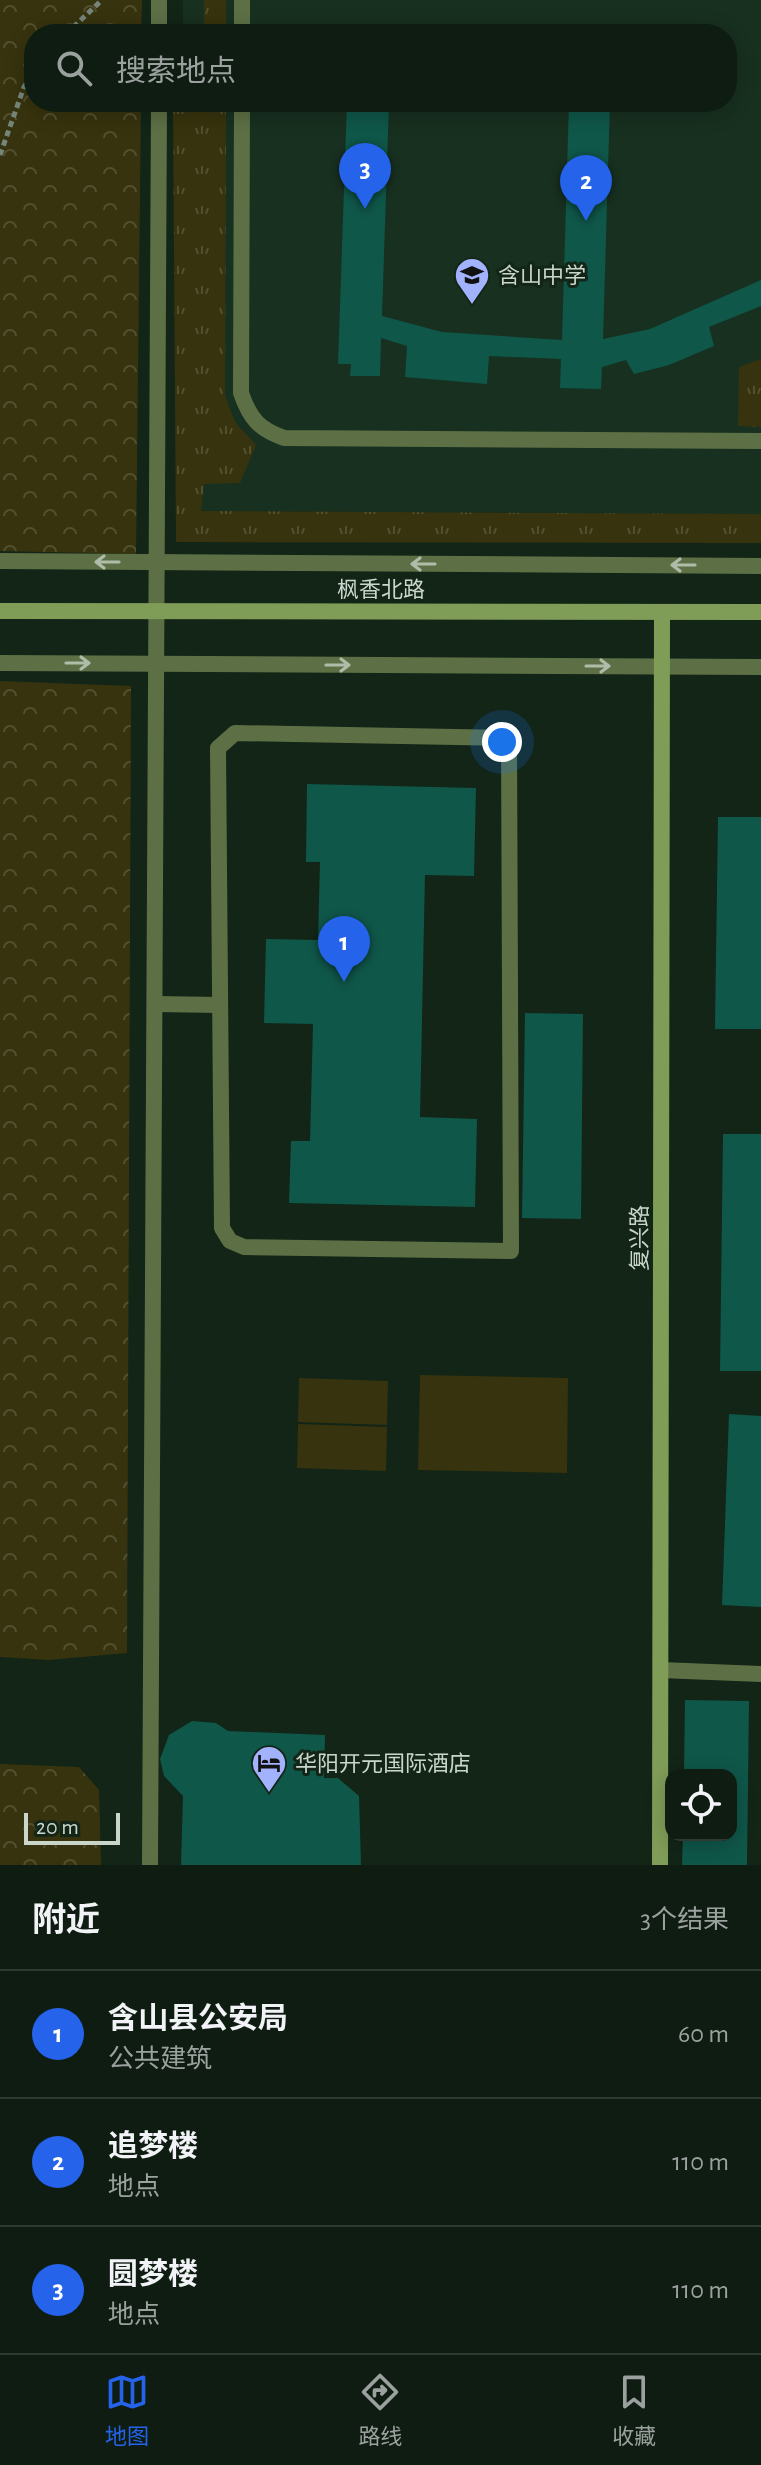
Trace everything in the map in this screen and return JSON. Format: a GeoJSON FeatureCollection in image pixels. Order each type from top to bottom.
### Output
{"type":"FeatureCollection","features":[{"type":"Feature","properties":{"kind":"street"},"geometry":{"type":"LineString","coordinates":[[159,0],[159,24]]}},
{"type":"Feature","properties":{"kind":"street"},"geometry":{"type":"LineString","coordinates":[[242,0],[242,24]]}},
{"type":"Feature","properties":{"kind":"street"},"geometry":{"type":"LineString","coordinates":[[150,1865],[159,112]]}},
{"type":"Feature","properties":{"kind":"street"},"geometry":{"type":"LineString","coordinates":[[242,112],[241,393],[248,415],[263,431],[284,438],[761,441]]}},
{"type":"Feature","properties":{"kind":"street"},"geometry":{"type":"LineString","coordinates":[[0,561],[761,566]]}},
{"type":"Feature","properties":{"kind":"street","name":"枫香北路"},"geometry":{"type":"LineString","coordinates":[[0,611],[761,612]]}},
{"type":"Feature","properties":{"kind":"street","name":"复兴路"},"geometry":{"type":"LineString","coordinates":[[660,1865],[662,612]]}},
{"type":"Feature","properties":{"kind":"street"},"geometry":{"type":"LineString","coordinates":[[0,663],[761,667]]}},
{"type":"Feature","properties":{"kind":"street"},"geometry":{"type":"LineString","coordinates":[[235,733],[509,738],[511,1251],[244,1247],[230,1241],[222,1228],[220,1005],[218,748],[235,733]]}},
{"type":"Feature","properties":{"kind":"street"},"geometry":{"type":"LineString","coordinates":[[155,1004],[220,1005]]}},
{"type":"Feature","properties":{"kind":"street"},"geometry":{"type":"LineString","coordinates":[[661,1670],[761,1674]]}},
{"type":"Feature","properties":{"kind":"path"},"geometry":{"type":"LineString","coordinates":[[77,24],[102,0]]}},
{"type":"Feature","properties":{"kind":"path"},"geometry":{"type":"LineString","coordinates":[[0,155],[24,87]]}},
{"type":"Feature","properties":{"kind":"shaded area","name":"含山中学"},"geometry":{"type":"Polygon","coordinates":[[[183,0],[761,0],[761,514],[182,511],[183,112],[737,112],[737,24],[183,24],[183,0]]]}},
{"type":"Feature","properties":{"kind":"green space"},"geometry":{"type":"Polygon","coordinates":[[[0,0],[142,0],[141,24],[24,24],[24,112],[141,112],[136,554],[0,551],[0,0]]]}},
{"type":"Feature","properties":{"kind":"green space"},"geometry":{"type":"Polygon","coordinates":[[[204,0],[226,0],[226,24],[204,24],[204,0]]]}},
{"type":"Feature","properties":{"kind":"green space"},"geometry":{"type":"Polygon","coordinates":[[[173,112],[226,112],[225,396],[235,422],[256,445],[240,483],[204,484],[201,511],[761,514],[761,543],[176,542],[173,112]]]}},
{"type":"Feature","properties":{"kind":"green space"},"geometry":{"type":"Polygon","coordinates":[[[761,359],[761,427],[738,426],[739,367],[761,359]]]}},
{"type":"Feature","properties":{"kind":"green space"},"geometry":{"type":"Polygon","coordinates":[[[0,681],[131,686],[127,1653],[48,1660],[0,1657],[0,681]]]}},
{"type":"Feature","properties":{"kind":"green space"},"geometry":{"type":"Polygon","coordinates":[[[420,1375],[568,1378],[567,1473],[418,1470],[420,1375]]]}},
{"type":"Feature","properties":{"kind":"green space"},"geometry":{"type":"Polygon","coordinates":[[[299,1378],[388,1381],[387,1425],[298,1422],[299,1378]]]}},
{"type":"Feature","properties":{"kind":"green space"},"geometry":{"type":"Polygon","coordinates":[[[298,1424],[387,1427],[386,1471],[297,1468],[298,1424]]]}},
{"type":"Feature","properties":{"kind":"green space"},"geometry":{"type":"Polygon","coordinates":[[[0,1764],[79,1767],[99,1790],[101,1865],[0,1865],[0,1764]]]}},
{"type":"Feature","properties":{"kind":"building"},"geometry":{"type":"Polygon","coordinates":[[[347,112],[389,112],[382,316],[442,332],[562,340],[569,112],[610,112],[603,339],[650,329],[761,280],[761,306],[709,327],[714,346],[669,365],[634,374],[626,360],[602,367],[601,389],[560,388],[561,359],[489,356],[487,384],[405,377],[407,346],[381,338],[380,376],[350,376],[351,364],[338,364],[347,112]]]}},
{"type":"Feature","properties":{"kind":"building"},"geometry":{"type":"Polygon","coordinates":[[[307,784],[476,788],[474,876],[425,875],[420,1117],[477,1119],[475,1207],[289,1203],[291,1141],[310,1141],[313,1024],[264,1023],[266,939],[318,940],[320,862],[306,862],[307,784]]]}},
{"type":"Feature","properties":{"kind":"building"},"geometry":{"type":"Polygon","coordinates":[[[718,817],[761,817],[761,1029],[715,1029],[718,817]]]}},
{"type":"Feature","properties":{"kind":"building"},"geometry":{"type":"Polygon","coordinates":[[[525,1013],[583,1014],[581,1219],[522,1218],[525,1013]]]}},
{"type":"Feature","properties":{"kind":"building"},"geometry":{"type":"Polygon","coordinates":[[[723,1134],[761,1134],[761,1371],[720,1371],[723,1134]]]}},
{"type":"Feature","properties":{"kind":"building"},"geometry":{"type":"Polygon","coordinates":[[[729,1414],[761,1416],[761,1607],[722,1605],[729,1414]]]}},
{"type":"Feature","properties":{"kind":"building"},"geometry":{"type":"Polygon","coordinates":[[[685,1700],[749,1701],[747,1865],[682,1865],[683,1841],[737,1841],[737,1769],[684,1769],[685,1700]]]}},
{"type":"Feature","properties":{"kind":"building","name":"华阳开元国际酒店"},"geometry":{"type":"Polygon","coordinates":[[[192,1721],[216,1723],[228,1731],[325,1735],[324,1778],[338,1778],[359,1796],[361,1865],[181,1865],[183,1796],[164,1776],[160,1759],[169,1735],[192,1721]]]}},
{"type":"Feature","properties":{"kind":"place","name":"圆梦楼"},"geometry":{"type":"Point","coordinates":[365,209]}},
{"type":"Feature","properties":{"kind":"place","name":"追梦楼"},"geometry":{"type":"Point","coordinates":[586,221]}},
{"type":"Feature","properties":{"kind":"place","name":"含山中学"},"geometry":{"type":"Point","coordinates":[472,306]}},
{"type":"Feature","properties":{"kind":"place","name":"含山县公安局"},"geometry":{"type":"Point","coordinates":[344,982]}},
{"type":"Feature","properties":{"kind":"place","name":"华阳开元国际酒店"},"geometry":{"type":"Point","coordinates":[269,1794]}}]}
